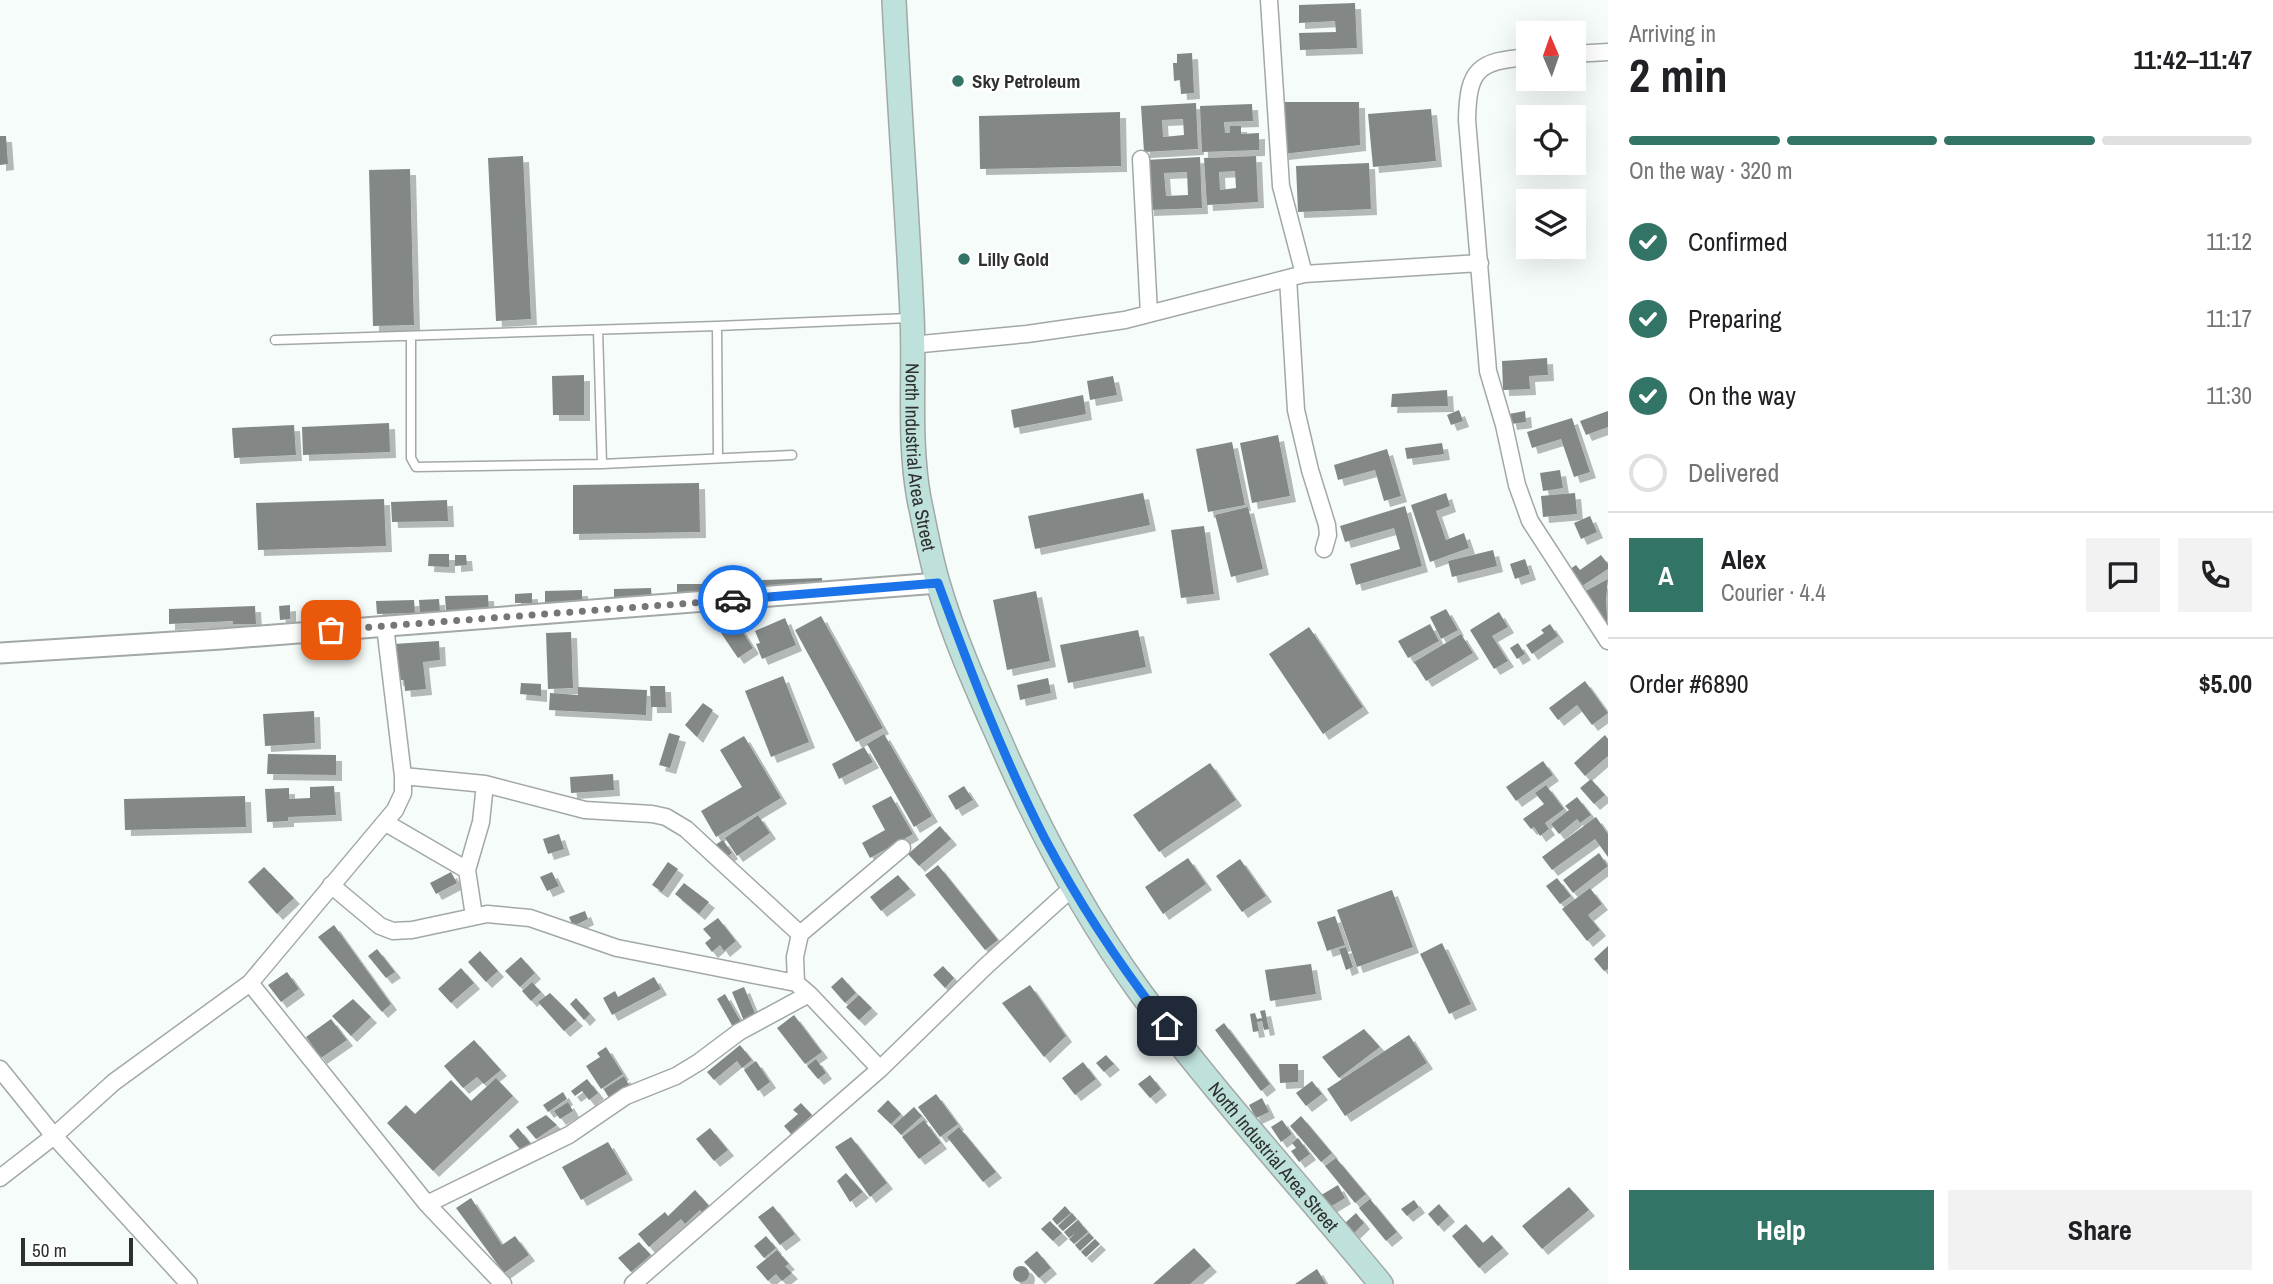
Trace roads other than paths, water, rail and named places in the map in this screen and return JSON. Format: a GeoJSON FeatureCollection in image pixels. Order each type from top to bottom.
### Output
{"type":"FeatureCollection","features":[{"type":"Feature","properties":{"kind":"main road","name":"North Industrial Area Street"},"geometry":{"type":"LineString","coordinates":[[894,0],[912,318],[911,417],[919,495],[938,583],[1009,760],[1044,837],[1072,888],[1149,1003],[1381,1284]]}},
{"type":"Feature","properties":{"kind":"street"},"geometry":{"type":"LineString","coordinates":[[1269,0],[1281,186],[1304,274]]}},
{"type":"Feature","properties":{"kind":"street"},"geometry":{"type":"LineString","coordinates":[[1586,53],[1608,52]]}},
{"type":"Feature","properties":{"kind":"street"},"geometry":{"type":"LineString","coordinates":[[1516,58],[1494,61],[1480,69],[1474,75],[1467,94],[1488,371],[1522,502],[1545,545],[1608,641]]}},
{"type":"Feature","properties":{"kind":"street"},"geometry":{"type":"LineString","coordinates":[[1141,159],[1149,314]]}},
{"type":"Feature","properties":{"kind":"street"},"geometry":{"type":"LineString","coordinates":[[911,345],[1082,327],[1149,314],[1304,274],[1480,263]]}},
{"type":"Feature","properties":{"kind":"street"},"geometry":{"type":"LineString","coordinates":[[1288,278],[1296,410],[1327,525],[1328,535],[1324,549]]}},
{"type":"Feature","properties":{"kind":"street"},"geometry":{"type":"LineString","coordinates":[[0,653],[221,639],[938,583]]}},
{"type":"Feature","properties":{"kind":"street"},"geometry":{"type":"LineString","coordinates":[[0,1178],[54,1136],[114,1082],[250,983],[386,823],[403,793],[403,776],[385,625]]}},
{"type":"Feature","properties":{"kind":"street"},"geometry":{"type":"LineString","coordinates":[[403,776],[485,784],[585,810],[605,813],[633,812],[666,817],[687,829],[800,934]]}},
{"type":"Feature","properties":{"kind":"street"},"geometry":{"type":"LineString","coordinates":[[474,916],[467,870],[481,822],[485,784]]}},
{"type":"Feature","properties":{"kind":"street"},"geometry":{"type":"LineString","coordinates":[[386,823],[467,870]]}},
{"type":"Feature","properties":{"kind":"street"},"geometry":{"type":"LineString","coordinates":[[880,1069],[802,988],[795,957],[800,934],[902,848]]}},
{"type":"Feature","properties":{"kind":"street"},"geometry":{"type":"LineString","coordinates":[[331,885],[380,926],[393,930],[412,930],[487,914],[530,918],[617,947],[802,988]]}},
{"type":"Feature","properties":{"kind":"street"},"geometry":{"type":"LineString","coordinates":[[633,1284],[880,1069],[986,966],[1072,888]]}},
{"type":"Feature","properties":{"kind":"street"},"geometry":{"type":"LineString","coordinates":[[250,983],[427,1204],[503,1284]]}},
{"type":"Feature","properties":{"kind":"street"},"geometry":{"type":"LineString","coordinates":[[427,1204],[569,1135],[626,1096],[676,1076],[802,988]]}},
{"type":"Feature","properties":{"kind":"street"},"geometry":{"type":"LineString","coordinates":[[0,1069],[54,1136],[189,1284]]}},
{"type":"Feature","properties":{"kind":"lane"},"geometry":{"type":"LineString","coordinates":[[275,340],[912,318]]}},
{"type":"Feature","properties":{"kind":"lane"},"geometry":{"type":"LineString","coordinates":[[717,326],[718,457]]}},
{"type":"Feature","properties":{"kind":"lane"},"geometry":{"type":"LineString","coordinates":[[598,330],[601,464]]}},
{"type":"Feature","properties":{"kind":"lane"},"geometry":{"type":"LineString","coordinates":[[411,336],[411,458],[416,467],[601,464],[792,455]]}},
{"type":"Feature","properties":{"kind":"place","name":"Sky Petroleum"},"geometry":{"type":"Point","coordinates":[958,81]}},
{"type":"Feature","properties":{"kind":"place","name":"Lilly Gold"},"geometry":{"type":"Point","coordinates":[964,259]}}]}
